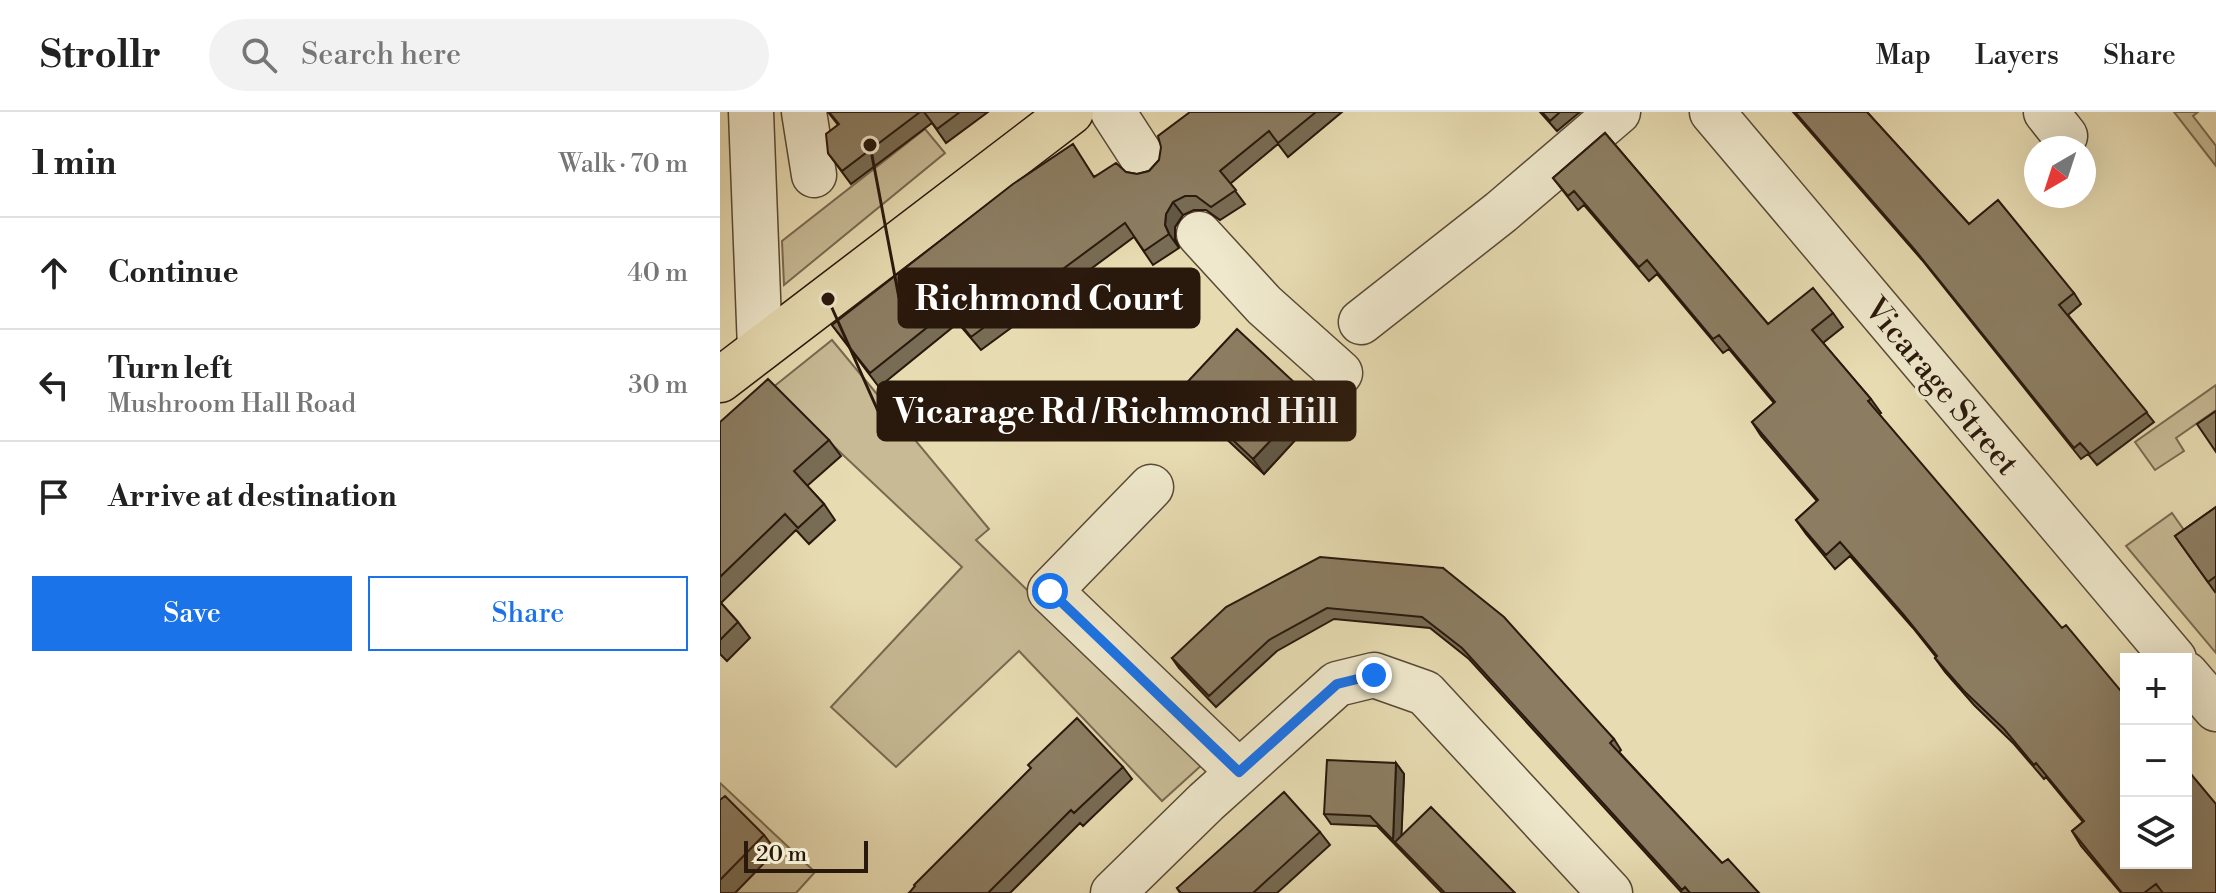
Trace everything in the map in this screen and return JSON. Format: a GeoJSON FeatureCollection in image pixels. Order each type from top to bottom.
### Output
{"type":"FeatureCollection","features":[{"type":"Feature","properties":{"kind":"main road"},"geometry":{"type":"LineString","coordinates":[[720,380],[1071,112]]}},
{"type":"Feature","properties":{"kind":"street"},"geometry":{"type":"LineString","coordinates":[[751,112],[760,349]]}},
{"type":"Feature","properties":{"kind":"street"},"geometry":{"type":"LineString","coordinates":[[804,112],[814,175]]}},
{"type":"Feature","properties":{"kind":"street"},"geometry":{"type":"LineString","coordinates":[[1113,112],[1146,163]]}},
{"type":"Feature","properties":{"kind":"street"},"geometry":{"type":"LineString","coordinates":[[1361,322],[1501,212],[1618,112]]}},
{"type":"Feature","properties":{"kind":"street","name":"Vicarage Street"},"geometry":{"type":"LineString","coordinates":[[1712,112],[2169,653]]}},
{"type":"Feature","properties":{"kind":"street"},"geometry":{"type":"LineString","coordinates":[[1199,234],[1264,305],[1340,373]]}},
{"type":"Feature","properties":{"kind":"street"},"geometry":{"type":"LineString","coordinates":[[1151,487],[1050,591],[1239,772]]}},
{"type":"Feature","properties":{"kind":"street"},"geometry":{"type":"LineString","coordinates":[[1113,893],[1239,772],[1337,684],[1374,675],[1425,693],[1610,893]]}},
{"type":"Feature","properties":{"kind":"street"},"geometry":{"type":"LineString","coordinates":[[2192,681],[2216,709]]}},
{"type":"Feature","properties":{"kind":"shaded area"},"geometry":{"type":"Polygon","coordinates":[[[2174,112],[2198,112],[2193,116],[2216,146],[2216,166],[2174,112]]]}},
{"type":"Feature","properties":{"kind":"shaded area"},"geometry":{"type":"Polygon","coordinates":[[[925,129],[945,153],[784,285],[782,241],[925,129]]]}},
{"type":"Feature","properties":{"kind":"shaded area"},"geometry":{"type":"Polygon","coordinates":[[[832,340],[989,529],[976,540],[1204,763],[1162,801],[1019,651],[896,767],[831,707],[962,567],[772,388],[832,340]]]}},
{"type":"Feature","properties":{"kind":"shaded area"},"geometry":{"type":"Polygon","coordinates":[[[2216,385],[2216,410],[2176,438],[2184,451],[2155,470],[2135,442],[2216,385]]]}},
{"type":"Feature","properties":{"kind":"shaded area"},"geometry":{"type":"Polygon","coordinates":[[[2172,513],[2191,540],[2183,546],[2216,591],[2216,653],[2126,546],[2172,513]]]}},
{"type":"Feature","properties":{"kind":"shaded area"},"geometry":{"type":"Polygon","coordinates":[[[720,783],[815,872],[796,893],[735,893],[775,851],[720,828],[720,783]]]}},
{"type":"Feature","properties":{"kind":"building"},"geometry":{"type":"Polygon","coordinates":[[[829,112],[920,112],[842,171],[828,153],[826,134],[839,124],[829,112]]]}},
{"type":"Feature","properties":{"kind":"building"},"geometry":{"type":"Polygon","coordinates":[[[924,112],[960,112],[937,129],[924,112]]]}},
{"type":"Feature","properties":{"kind":"building"},"geometry":{"type":"Polygon","coordinates":[[[1190,112],[1316,112],[1278,143],[1269,131],[1220,171],[1236,190],[1211,207],[1196,196],[1185,196],[1173,202],[1166,214],[1165,225],[1169,234],[1144,251],[1125,223],[971,337],[949,310],[870,373],[832,325],[1013,184],[1073,144],[1094,177],[1116,163],[1126,172],[1137,174],[1149,171],[1159,160],[1161,147],[1158,136],[1190,112]]]}},
{"type":"Feature","properties":{"kind":"building"},"geometry":{"type":"Polygon","coordinates":[[[1542,112],[1560,112],[1550,121],[1542,112]]]}},
{"type":"Feature","properties":{"kind":"building"},"geometry":{"type":"Polygon","coordinates":[[[1795,112],[1867,112],[1969,224],[1998,200],[2074,293],[2059,305],[2147,412],[2090,454],[2080,443],[2074,448],[1915,250],[1795,112]]]}},
{"type":"Feature","properties":{"kind":"building"},"geometry":{"type":"Polygon","coordinates":[[[1605,133],[1768,324],[1813,288],[1833,313],[1812,330],[1871,399],[1868,401],[2062,628],[2066,625],[2120,690],[2120,869],[2192,869],[2192,775],[2216,804],[2216,893],[2163,893],[2156,884],[2144,893],[2122,893],[2072,831],[2084,821],[2036,763],[2034,765],[2004,729],[1964,691],[1840,542],[1826,555],[1796,520],[1818,500],[1752,422],[1775,402],[1719,335],[1713,339],[1647,260],[1639,267],[1574,191],[1568,196],[1553,178],[1605,133]]]}},
{"type":"Feature","properties":{"kind":"building"},"geometry":{"type":"Polygon","coordinates":[[[1237,329],[1311,398],[1253,459],[1180,390],[1237,329]]]}},
{"type":"Feature","properties":{"kind":"building"},"geometry":{"type":"Polygon","coordinates":[[[768,379],[829,440],[794,471],[824,504],[798,528],[785,514],[720,577],[720,422],[768,379]]]}},
{"type":"Feature","properties":{"kind":"building"},"geometry":{"type":"Polygon","coordinates":[[[2216,411],[2216,452],[2197,424],[2216,411]]]}},
{"type":"Feature","properties":{"kind":"building"},"geometry":{"type":"Polygon","coordinates":[[[2216,507],[2216,576],[2208,582],[2175,536],[2216,507]]]}},
{"type":"Feature","properties":{"kind":"building"},"geometry":{"type":"Polygon","coordinates":[[[1320,557],[1443,568],[1504,617],[1614,739],[1610,743],[1722,863],[1728,859],[1759,893],[1690,893],[1685,887],[1682,890],[1462,648],[1422,617],[1327,608],[1269,640],[1209,696],[1172,658],[1226,607],[1320,557]]]}},
{"type":"Feature","properties":{"kind":"building"},"geometry":{"type":"Polygon","coordinates":[[[720,602],[738,622],[720,640],[720,602]]]}},
{"type":"Feature","properties":{"kind":"building"},"geometry":{"type":"Polygon","coordinates":[[[1077,718],[1123,767],[1074,813],[1071,810],[988,893],[909,893],[1031,768],[1028,765],[1077,718]]]}},
{"type":"Feature","properties":{"kind":"building"},"geometry":{"type":"Polygon","coordinates":[[[1327,760],[1396,763],[1393,840],[1370,816],[1324,814],[1327,760]]]}},
{"type":"Feature","properties":{"kind":"building"},"geometry":{"type":"Polygon","coordinates":[[[1284,792],[1320,832],[1253,893],[1181,893],[1177,888],[1284,792]]]}},
{"type":"Feature","properties":{"kind":"building"},"geometry":{"type":"Polygon","coordinates":[[[725,796],[764,835],[720,880],[720,800],[725,796]]]}},
{"type":"Feature","properties":{"kind":"building"},"geometry":{"type":"Polygon","coordinates":[[[1431,807],[1515,893],[1445,893],[1395,842],[1431,807]]]}},
{"type":"Feature","properties":{"kind":"place","name":"Richmond Court"},"geometry":{"type":"Point","coordinates":[870,145]}},
{"type":"Feature","properties":{"kind":"place","name":"Vicarage Rd / Richmond Hill"},"geometry":{"type":"Point","coordinates":[828,299]}},
{"type":"Feature","properties":{"kind":"route"},"geometry":{"type":"LineString","coordinates":[[1050,591],[1239,772],[1337,684],[1374,675]]}}]}
